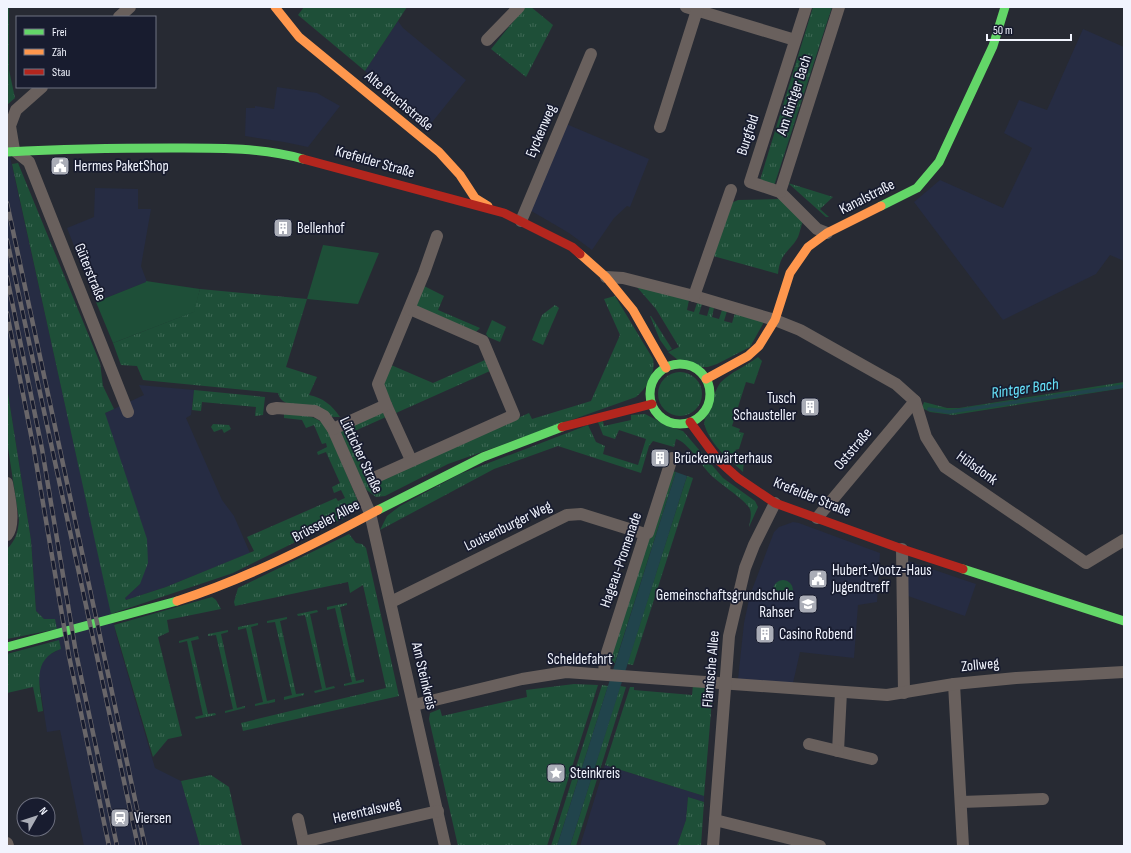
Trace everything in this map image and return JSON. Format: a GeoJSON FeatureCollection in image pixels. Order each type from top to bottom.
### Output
{"type":"FeatureCollection","features":[{"type":"Feature","properties":{"kind":"main road","name":"Alte Bruchstraße"},"geometry":{"type":"LineString","coordinates":[[275,7],[299,37],[439,152],[460,175],[475,198],[504,213]]}},
{"type":"Feature","properties":{"kind":"main road","name":"Kanalstraße"},"geometry":{"type":"LineString","coordinates":[[706,379],[748,356],[759,346],[775,320],[790,273],[808,247],[827,233],[917,188],[939,162],[982,74],[993,46],[1005,7]]}},
{"type":"Feature","properties":{"kind":"main road","name":"Krefelder Straße"},"geometry":{"type":"LineString","coordinates":[[11,151],[214,148],[289,155],[504,213],[572,247],[606,277],[633,310],[666,368]]}},
{"type":"Feature","properties":{"kind":"main road"},"geometry":{"type":"LineString","coordinates":[[675,364],[690,366],[699,371],[706,379],[709,396],[707,407],[700,416],[690,422],[681,424],[669,422],[659,415],[652,404],[650,392],[652,383],[659,373],[666,368],[675,364]]}},
{"type":"Feature","properties":{"kind":"main road","name":"Brüsseler Allee"},"geometry":{"type":"LineString","coordinates":[[7,647],[142,612],[224,585],[275,563],[370,513],[482,457],[529,439],[590,419],[652,404]]}},
{"type":"Feature","properties":{"kind":"main road","name":"Krefelder Straße"},"geometry":{"type":"LineString","coordinates":[[690,422],[706,446],[718,460],[738,478],[775,503],[902,549],[1124,621]]}},
{"type":"Feature","properties":{"kind":"street"},"geometry":{"type":"LineString","coordinates":[[120,16],[130,7]]}},
{"type":"Feature","properties":{"kind":"street"},"geometry":{"type":"LineString","coordinates":[[486,40],[518,7]]}},
{"type":"Feature","properties":{"kind":"street","name":"Burgfeld"},"geometry":{"type":"LineString","coordinates":[[806,7],[750,182],[780,192],[817,229],[827,233]]}},
{"type":"Feature","properties":{"kind":"street","name":"Am Rintger Bach"},"geometry":{"type":"LineString","coordinates":[[780,192],[839,7]]}},
{"type":"Feature","properties":{"kind":"street"},"geometry":{"type":"LineString","coordinates":[[660,127],[694,8]]}},
{"type":"Feature","properties":{"kind":"street","name":"Am Rintger Bach"},"geometry":{"type":"LineString","coordinates":[[694,8],[796,40]]}},
{"type":"Feature","properties":{"kind":"street","name":"Eyckenweg"},"geometry":{"type":"LineString","coordinates":[[521,222],[591,54]]}},
{"type":"Feature","properties":{"kind":"street"},"geometry":{"type":"LineString","coordinates":[[11,151],[10,126],[16,110],[41,88]]}},
{"type":"Feature","properties":{"kind":"street","name":"Güterstraße"},"geometry":{"type":"LineString","coordinates":[[11,151],[29,162],[128,412]]}},
{"type":"Feature","properties":{"kind":"street"},"geometry":{"type":"LineString","coordinates":[[694,296],[731,190]]}},
{"type":"Feature","properties":{"kind":"street"},"geometry":{"type":"LineString","coordinates":[[411,460],[378,384],[410,309],[437,236]]}},
{"type":"Feature","properties":{"kind":"street","name":"Hülsdonk"},"geometry":{"type":"LineString","coordinates":[[606,277],[623,278],[694,296],[775,320],[800,330],[896,384],[914,401],[926,437],[945,466],[1086,563],[1124,540]]}},
{"type":"Feature","properties":{"kind":"street"},"geometry":{"type":"LineString","coordinates":[[376,477],[514,415],[483,341],[410,309]]}},
{"type":"Feature","properties":{"kind":"street","name":"Oststraße"},"geometry":{"type":"LineString","coordinates":[[817,518],[914,401]]}},
{"type":"Feature","properties":{"kind":"street"},"geometry":{"type":"LineString","coordinates":[[333,430],[386,405]]}},
{"type":"Feature","properties":{"kind":"street","name":"Lütticher Straße"},"geometry":{"type":"LineString","coordinates":[[272,409],[277,408],[315,411],[324,416],[333,430],[370,513]]}},
{"type":"Feature","properties":{"kind":"street","name":"Hageau-Promenade"},"geometry":{"type":"LineString","coordinates":[[607,674],[606,660],[645,534],[648,533],[672,458]]}},
{"type":"Feature","properties":{"kind":"street"},"geometry":{"type":"LineString","coordinates":[[7,483],[11,509],[10,532],[7,535]]}},
{"type":"Feature","properties":{"kind":"street","name":"Flämische Allee"},"geometry":{"type":"LineString","coordinates":[[713,846],[729,636],[737,595],[754,545],[775,503]]}},
{"type":"Feature","properties":{"kind":"street","name":"Am Steinkreis"},"geometry":{"type":"LineString","coordinates":[[370,513],[445,846]]}},
{"type":"Feature","properties":{"kind":"street","name":"Louisenburger Weg"},"geometry":{"type":"LineString","coordinates":[[391,602],[567,515],[581,514],[645,534]]}},
{"type":"Feature","properties":{"kind":"street"},"geometry":{"type":"LineString","coordinates":[[902,549],[904,694]]}},
{"type":"Feature","properties":{"kind":"street","name":"Zollweg"},"geometry":{"type":"LineString","coordinates":[[725,683],[887,695],[904,694],[954,684],[1016,678],[1124,672]]}},
{"type":"Feature","properties":{"kind":"street","name":"Scheldefahrt"},"geometry":{"type":"LineString","coordinates":[[414,704],[522,679],[551,674],[607,674],[725,683]]}},
{"type":"Feature","properties":{"kind":"street"},"geometry":{"type":"LineString","coordinates":[[954,684],[963,846]]}},
{"type":"Feature","properties":{"kind":"street"},"geometry":{"type":"LineString","coordinates":[[838,751],[841,692]]}},
{"type":"Feature","properties":{"kind":"street"},"geometry":{"type":"LineString","coordinates":[[809,744],[872,759]]}},
{"type":"Feature","properties":{"kind":"street"},"geometry":{"type":"LineString","coordinates":[[961,802],[1043,799]]}},
{"type":"Feature","properties":{"kind":"street","name":"Herentalsweg"},"geometry":{"type":"LineString","coordinates":[[303,844],[438,812]]}},
{"type":"Feature","properties":{"kind":"street"},"geometry":{"type":"LineString","coordinates":[[298,819],[303,844]]}},
{"type":"Feature","properties":{"kind":"street"},"geometry":{"type":"LineString","coordinates":[[715,820],[820,846]]}},
{"type":"Feature","properties":{"kind":"shaded area"},"geometry":{"type":"Polygon","coordinates":[[[398,21],[403,28],[466,80],[429,126],[365,71],[398,21]]]}},
{"type":"Feature","properties":{"kind":"shaded area"},"geometry":{"type":"Polygon","coordinates":[[[1083,29],[1124,47],[1124,261],[1110,255],[1096,274],[1003,320],[914,202],[940,180],[1003,208],[1032,148],[1004,133],[1019,100],[1047,110],[1083,29]]]}},
{"type":"Feature","properties":{"kind":"shaded area"},"geometry":{"type":"Polygon","coordinates":[[[277,87],[317,93],[340,106],[308,147],[245,136],[246,108],[255,108],[255,106],[274,109],[277,87]]]}},
{"type":"Feature","properties":{"kind":"shaded area"},"geometry":{"type":"Polygon","coordinates":[[[564,123],[649,159],[630,207],[627,206],[614,218],[592,250],[569,233],[528,209],[564,123]]]}},
{"type":"Feature","properties":{"kind":"shaded area"},"geometry":{"type":"Polygon","coordinates":[[[7,143],[116,634],[155,768],[181,781],[200,846],[84,846],[60,730],[47,732],[38,674],[45,657],[60,649],[44,619],[36,611],[31,540],[7,387],[7,143]]]}},
{"type":"Feature","properties":{"kind":"shaded area"},"geometry":{"type":"Polygon","coordinates":[[[95,188],[138,189],[138,209],[151,209],[141,266],[147,282],[96,302],[67,228],[94,217],[95,188]]]}},
{"type":"Feature","properties":{"kind":"shaded area"},"geometry":{"type":"Polygon","coordinates":[[[139,385],[194,390],[191,415],[186,418],[222,500],[234,516],[250,553],[166,587],[126,600],[125,598],[140,584],[105,413],[144,395],[139,385]]]}},
{"type":"Feature","properties":{"kind":"shaded area"},"geometry":{"type":"Polygon","coordinates":[[[676,472],[687,476],[570,846],[557,846],[676,472]]]}},
{"type":"Feature","properties":{"kind":"shaded area","name":"Gemeinschaftsgrundschule Rahser"},"geometry":{"type":"Polygon","coordinates":[[[793,522],[880,553],[877,602],[858,605],[854,658],[800,652],[793,683],[738,679],[744,623],[750,595],[774,532],[779,527],[793,522]]]}},
{"type":"Feature","properties":{"kind":"shaded area"},"geometry":{"type":"Polygon","coordinates":[[[908,561],[976,584],[965,616],[908,596],[908,561]]]}},
{"type":"Feature","properties":{"kind":"shaded area"},"geometry":{"type":"Polygon","coordinates":[[[605,765],[704,796],[704,802],[688,797],[686,820],[677,846],[580,846],[605,765]]]}},
{"type":"Feature","properties":{"kind":"green space"},"geometry":{"type":"Polygon","coordinates":[[[7,7],[9,7],[9,70],[15,98],[7,105],[7,7]]]}},
{"type":"Feature","properties":{"kind":"green space"},"geometry":{"type":"Polygon","coordinates":[[[304,7],[407,7],[365,71],[298,15],[304,7]]]}},
{"type":"Feature","properties":{"kind":"green space"},"geometry":{"type":"Polygon","coordinates":[[[525,7],[531,7],[553,25],[526,77],[491,49],[525,7]]]}},
{"type":"Feature","properties":{"kind":"green space"},"geometry":{"type":"Polygon","coordinates":[[[813,7],[832,7],[774,186],[760,180],[813,7]]]}},
{"type":"Feature","properties":{"kind":"green space"},"geometry":{"type":"Polygon","coordinates":[[[18,163],[100,363],[103,386],[114,409],[105,413],[147,539],[148,563],[140,584],[125,598],[126,600],[166,587],[254,551],[247,537],[336,498],[338,501],[345,498],[341,490],[334,493],[332,487],[340,483],[326,452],[318,455],[317,452],[327,447],[326,443],[322,444],[314,425],[306,428],[302,420],[284,418],[284,413],[301,414],[312,417],[326,426],[357,499],[356,507],[350,515],[233,573],[111,614],[12,164],[18,163]]]}},
{"type":"Feature","properties":{"kind":"green space"},"geometry":{"type":"Polygon","coordinates":[[[788,183],[833,197],[820,209],[829,217],[826,217],[788,183]]]}},
{"type":"Feature","properties":{"kind":"green space"},"geometry":{"type":"Polygon","coordinates":[[[780,199],[803,221],[798,237],[781,261],[778,274],[713,256],[729,204],[738,200],[780,199]]]}},
{"type":"Feature","properties":{"kind":"green space"},"geometry":{"type":"Polygon","coordinates":[[[323,245],[379,253],[358,304],[307,299],[323,245]]]}},
{"type":"Feature","properties":{"kind":"green space"},"geometry":{"type":"Polygon","coordinates":[[[146,281],[200,289],[194,312],[113,343],[96,302],[146,281]]]}},
{"type":"Feature","properties":{"kind":"green space"},"geometry":{"type":"Polygon","coordinates":[[[422,285],[444,296],[438,310],[480,328],[476,332],[416,306],[422,285]]]}},
{"type":"Feature","properties":{"kind":"green space"},"geometry":{"type":"Polygon","coordinates":[[[636,286],[689,300],[687,310],[694,312],[697,303],[702,304],[699,314],[707,316],[710,306],[714,308],[712,317],[719,319],[722,310],[727,311],[724,321],[732,323],[735,313],[764,322],[750,347],[717,364],[708,367],[700,367],[678,360],[668,352],[679,347],[656,309],[636,286]]]}},
{"type":"Feature","properties":{"kind":"green space"},"geometry":{"type":"Polygon","coordinates":[[[200,289],[307,299],[286,367],[317,377],[309,395],[319,398],[327,403],[340,417],[319,414],[294,407],[282,400],[278,393],[143,380],[137,366],[121,365],[113,343],[193,312],[200,289]]]}},
{"type":"Feature","properties":{"kind":"green space"},"geometry":{"type":"Polygon","coordinates":[[[615,296],[653,359],[654,364],[650,380],[636,397],[448,464],[385,496],[376,497],[364,488],[339,433],[345,427],[382,411],[386,417],[348,434],[370,484],[529,413],[532,419],[591,401],[620,335],[604,299],[615,296]]]}},
{"type":"Feature","properties":{"kind":"green space"},"geometry":{"type":"Polygon","coordinates":[[[555,305],[559,308],[543,345],[532,340],[542,315],[555,305]]]}},
{"type":"Feature","properties":{"kind":"green space"},"geometry":{"type":"Polygon","coordinates":[[[650,316],[672,349],[668,351],[660,340],[650,316]]]}},
{"type":"Feature","properties":{"kind":"green space"},"geometry":{"type":"Polygon","coordinates":[[[492,320],[506,327],[500,342],[488,337],[486,334],[492,320]]]}},
{"type":"Feature","properties":{"kind":"green space"},"geometry":{"type":"Polygon","coordinates":[[[758,357],[762,361],[754,384],[746,382],[732,426],[740,429],[739,432],[744,433],[739,449],[735,450],[744,458],[743,472],[725,456],[710,438],[704,423],[714,395],[721,382],[729,375],[758,357]]]}},
{"type":"Feature","properties":{"kind":"green space"},"geometry":{"type":"Polygon","coordinates":[[[485,360],[490,371],[396,413],[383,383],[391,365],[433,383],[485,360]]]}},
{"type":"Feature","properties":{"kind":"green space"},"geometry":{"type":"Polygon","coordinates":[[[676,372],[684,372],[689,373],[696,378],[701,385],[701,403],[696,410],[689,415],[676,416],[668,413],[661,406],[658,398],[658,390],[661,382],[668,375],[676,372]]]}},
{"type":"Feature","properties":{"kind":"green space"},"geometry":{"type":"Polygon","coordinates":[[[1124,382],[1124,388],[953,415],[930,412],[922,408],[924,402],[947,408],[959,408],[1124,382]]]}},
{"type":"Feature","properties":{"kind":"green space"},"geometry":{"type":"Polygon","coordinates":[[[7,387],[31,540],[36,611],[44,619],[55,619],[57,629],[7,639],[7,549],[16,536],[19,520],[7,441],[7,387]]]}},
{"type":"Feature","properties":{"kind":"green space"},"geometry":{"type":"Polygon","coordinates":[[[194,390],[265,397],[263,415],[255,416],[256,407],[202,402],[201,411],[192,410],[194,390]]]}},
{"type":"Feature","properties":{"kind":"green space"},"geometry":{"type":"Polygon","coordinates":[[[645,414],[670,427],[683,431],[723,478],[755,501],[758,507],[749,527],[751,514],[747,505],[738,496],[714,478],[690,449],[681,441],[676,439],[674,447],[653,441],[649,446],[641,473],[558,446],[494,469],[380,530],[387,516],[400,506],[460,474],[588,425],[596,442],[605,446],[603,454],[638,465],[646,439],[619,430],[615,439],[603,435],[598,422],[603,421],[604,426],[631,420],[631,415],[645,414]]]}},
{"type":"Feature","properties":{"kind":"green space"},"geometry":{"type":"Polygon","coordinates":[[[213,424],[229,425],[231,429],[224,433],[222,429],[214,432],[211,427],[213,424]]]}},
{"type":"Feature","properties":{"kind":"green space"},"geometry":{"type":"Polygon","coordinates":[[[670,470],[676,472],[615,663],[609,663],[670,470]]]}},
{"type":"Feature","properties":{"kind":"green space"},"geometry":{"type":"Polygon","coordinates":[[[687,476],[693,478],[633,665],[627,664],[687,476]]]}},
{"type":"Feature","properties":{"kind":"green space"},"geometry":{"type":"Polygon","coordinates":[[[349,534],[356,543],[362,544],[366,548],[399,696],[243,731],[241,723],[386,688],[363,585],[350,593],[348,582],[235,606],[234,602],[238,588],[349,534]]]}},
{"type":"Feature","properties":{"kind":"green space"},"geometry":{"type":"Polygon","coordinates":[[[783,580],[790,583],[793,590],[790,597],[783,600],[776,597],[773,590],[776,583],[783,580]]]}},
{"type":"Feature","properties":{"kind":"green space"},"geometry":{"type":"Polygon","coordinates":[[[212,597],[216,600],[221,609],[167,620],[169,632],[158,637],[182,736],[168,739],[153,757],[114,625],[212,597]]]}},
{"type":"Feature","properties":{"kind":"green space"},"geometry":{"type":"Polygon","coordinates":[[[347,603],[347,605],[340,607],[356,681],[364,679],[364,682],[344,686],[344,684],[352,682],[335,608],[327,610],[327,607],[347,603]]]}},
{"type":"Feature","properties":{"kind":"green space"},"geometry":{"type":"Polygon","coordinates":[[[317,610],[318,612],[310,614],[326,688],[334,686],[335,688],[315,693],[314,691],[322,689],[305,615],[298,616],[297,614],[317,610]]]}},
{"type":"Feature","properties":{"kind":"green space"},"geometry":{"type":"Polygon","coordinates":[[[287,617],[287,619],[280,621],[296,694],[304,693],[304,695],[284,700],[284,697],[292,695],[275,622],[267,623],[267,621],[287,617]]]}},
{"type":"Feature","properties":{"kind":"green space"},"geometry":{"type":"Polygon","coordinates":[[[258,623],[258,625],[251,627],[267,701],[275,699],[275,702],[255,706],[255,704],[263,702],[246,628],[238,630],[238,627],[258,623]]]}},
{"type":"Feature","properties":{"kind":"green space"},"geometry":{"type":"Polygon","coordinates":[[[228,630],[228,632],[221,634],[237,708],[245,706],[245,708],[225,713],[225,711],[233,709],[216,635],[208,636],[208,634],[228,630]]]}},
{"type":"Feature","properties":{"kind":"green space"},"geometry":{"type":"Polygon","coordinates":[[[198,636],[199,639],[191,641],[208,714],[215,713],[216,715],[196,719],[195,717],[203,715],[187,641],[179,643],[179,641],[198,636]]]}},
{"type":"Feature","properties":{"kind":"green space"},"geometry":{"type":"Polygon","coordinates":[[[59,640],[61,649],[45,659],[41,666],[39,683],[43,711],[38,712],[33,687],[7,693],[7,654],[59,640]]]}},
{"type":"Feature","properties":{"kind":"green space"},"geometry":{"type":"Polygon","coordinates":[[[574,684],[598,685],[547,846],[458,846],[429,719],[430,713],[440,709],[442,716],[527,697],[526,690],[574,684]]]}},
{"type":"Feature","properties":{"kind":"green space"},"geometry":{"type":"Polygon","coordinates":[[[602,685],[608,686],[557,846],[551,846],[602,685]]]}},
{"type":"Feature","properties":{"kind":"green space"},"geometry":{"type":"Polygon","coordinates":[[[693,685],[705,685],[705,692],[710,695],[712,700],[704,796],[605,765],[630,687],[634,687],[634,690],[692,695],[693,685]]]}},
{"type":"Feature","properties":{"kind":"green space"},"geometry":{"type":"Polygon","coordinates":[[[620,686],[626,687],[576,846],[570,846],[620,686]]]}},
{"type":"Feature","properties":{"kind":"green space"},"geometry":{"type":"Polygon","coordinates":[[[211,775],[229,787],[242,846],[200,846],[181,781],[211,775]]]}},
{"type":"Feature","properties":{"kind":"green space"},"geometry":{"type":"Polygon","coordinates":[[[688,797],[704,802],[701,846],[677,846],[686,820],[688,797]]]}},
{"type":"Feature","properties":{"kind":"waterway","name":"Rintger Bach"},"geometry":{"type":"LineString","coordinates":[[929,409],[949,412],[1124,386]]}},
{"type":"Feature","properties":{"kind":"railway"},"geometry":{"type":"LineString","coordinates":[[7,203],[145,846]]}},
{"type":"Feature","properties":{"kind":"railway"},"geometry":{"type":"LineString","coordinates":[[7,240],[138,846]]}},
{"type":"Feature","properties":{"kind":"railway"},"geometry":{"type":"LineString","coordinates":[[7,277],[42,449],[76,653],[117,846]]}},
{"type":"Feature","properties":{"kind":"railway"},"geometry":{"type":"LineString","coordinates":[[7,313],[34,450],[69,656],[109,846]]}},
{"type":"Feature","properties":{"kind":"traffic: fast"},"geometry":{"type":"LineString","coordinates":[[881,206],[917,188],[939,162],[993,46],[1005,7]]}},
{"type":"Feature","properties":{"kind":"traffic: fast"},"geometry":{"type":"LineString","coordinates":[[7,152],[109,148],[221,148],[271,152],[303,159]]}},
{"type":"Feature","properties":{"kind":"traffic: fast"},"geometry":{"type":"LineString","coordinates":[[680,364],[697,369],[705,377],[710,394],[705,411],[697,419],[680,424],[663,419],[655,411],[650,394],[655,377],[663,369],[680,364]]}},
{"type":"Feature","properties":{"kind":"traffic: fast"},"geometry":{"type":"LineString","coordinates":[[378,510],[483,457],[562,427]]}},
{"type":"Feature","properties":{"kind":"traffic: fast"},"geometry":{"type":"LineString","coordinates":[[963,569],[1124,621]]}},
{"type":"Feature","properties":{"kind":"traffic: fast"},"geometry":{"type":"LineString","coordinates":[[7,647],[177,601]]}},
{"type":"Feature","properties":{"kind":"traffic: slow"},"geometry":{"type":"LineString","coordinates":[[275,7],[299,37],[439,152],[460,175],[475,198],[488,206]]}},
{"type":"Feature","properties":{"kind":"traffic: slow"},"geometry":{"type":"LineString","coordinates":[[706,379],[748,356],[759,346],[775,320],[790,273],[808,247],[827,233],[881,206]]}},
{"type":"Feature","properties":{"kind":"traffic: slow"},"geometry":{"type":"LineString","coordinates":[[580,254],[606,277],[633,310],[666,368]]}},
{"type":"Feature","properties":{"kind":"traffic: slow"},"geometry":{"type":"LineString","coordinates":[[177,601],[229,582],[280,560],[378,510]]}},
{"type":"Feature","properties":{"kind":"traffic: jam"},"geometry":{"type":"LineString","coordinates":[[303,159],[504,213],[572,247],[580,254]]}},
{"type":"Feature","properties":{"kind":"traffic: jam"},"geometry":{"type":"LineString","coordinates":[[562,427],[652,404]]}},
{"type":"Feature","properties":{"kind":"traffic: jam"},"geometry":{"type":"LineString","coordinates":[[690,422],[718,460],[738,478],[775,503],[902,549],[963,569]]}},
{"type":"Feature","properties":{"kind":"place","name":"Hermes PaketShop"},"geometry":{"type":"Point","coordinates":[60,166]}},
{"type":"Feature","properties":{"kind":"place","name":"Bellenhof"},"geometry":{"type":"Point","coordinates":[283,228]}},
{"type":"Feature","properties":{"kind":"place","name":"Tusch Schausteller"},"geometry":{"type":"Point","coordinates":[810,407]}},
{"type":"Feature","properties":{"kind":"place","name":"Brückenwärterhaus"},"geometry":{"type":"Point","coordinates":[660,458]}},
{"type":"Feature","properties":{"kind":"place","name":"Hubert-Vootz-Haus Jugendtreff"},"geometry":{"type":"Point","coordinates":[818,579]}},
{"type":"Feature","properties":{"kind":"place","name":"Gemeinschaftsgrundschule Rahser"},"geometry":{"type":"Point","coordinates":[808,604]}},
{"type":"Feature","properties":{"kind":"place","name":"Casino Robend"},"geometry":{"type":"Point","coordinates":[765,634]}},
{"type":"Feature","properties":{"kind":"place","name":"Steinkreis"},"geometry":{"type":"Point","coordinates":[556,773]}},
{"type":"Feature","properties":{"kind":"place","name":"Viersen"},"geometry":{"type":"Point","coordinates":[120,818]}}]}
